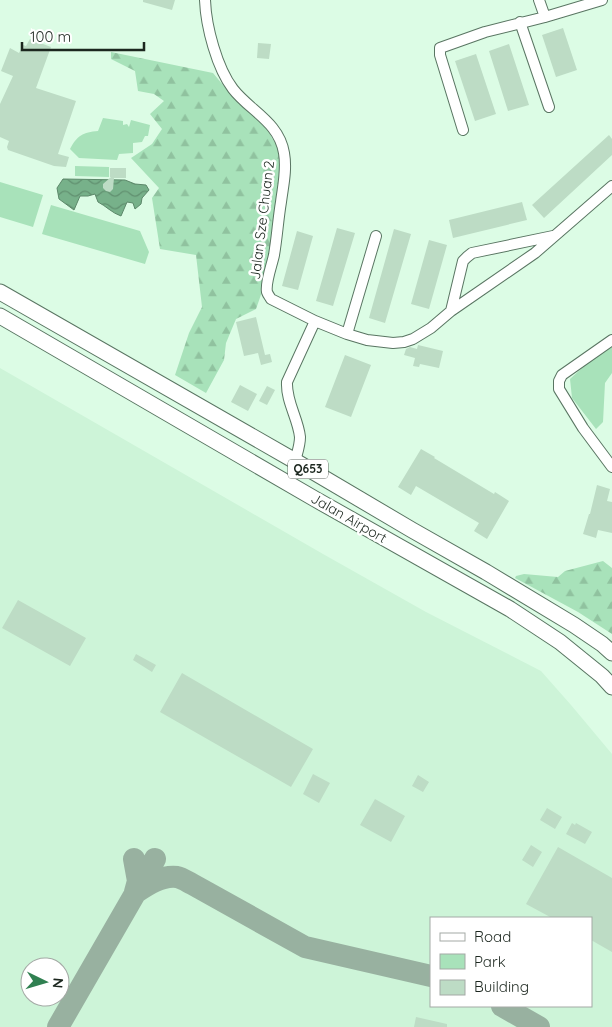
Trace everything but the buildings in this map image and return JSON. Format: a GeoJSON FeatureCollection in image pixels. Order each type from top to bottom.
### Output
{"type":"FeatureCollection","features":[{"type":"Feature","properties":{"kind":"main road","name":"Jalan Airport"},"geometry":{"type":"LineString","coordinates":[[0,292],[494,577],[574,625],[612,653]]}},
{"type":"Feature","properties":{"kind":"main road","name":"Jalan Airport"},"geometry":{"type":"LineString","coordinates":[[0,316],[510,609],[560,642],[602,676],[612,687]]}},
{"type":"Feature","properties":{"kind":"main road"},"geometry":{"type":"LineString","coordinates":[[295,461],[293,475],[298,484],[316,499]]}},
{"type":"Feature","properties":{"kind":"street","name":"Jalan Sze Chuan 2"},"geometry":{"type":"LineString","coordinates":[[205,0],[208,26],[226,78],[234,91],[270,124],[282,144],[284,152],[286,167],[267,292],[271,299],[315,321],[367,340],[393,343],[413,339],[535,253],[612,186]]}},
{"type":"Feature","properties":{"kind":"street"},"geometry":{"type":"LineString","coordinates":[[539,0],[545,17]]}},
{"type":"Feature","properties":{"kind":"street"},"geometry":{"type":"LineString","coordinates":[[463,130],[440,55],[440,48],[485,32],[602,0]]}},
{"type":"Feature","properties":{"kind":"street"},"geometry":{"type":"LineString","coordinates":[[520,22],[549,107]]}},
{"type":"Feature","properties":{"kind":"street"},"geometry":{"type":"LineString","coordinates":[[347,334],[376,236]]}},
{"type":"Feature","properties":{"kind":"street"},"geometry":{"type":"LineString","coordinates":[[451,311],[463,261],[472,253],[554,236]]}},
{"type":"Feature","properties":{"kind":"street"},"geometry":{"type":"LineString","coordinates":[[295,461],[300,437],[287,393],[287,382],[315,321]]}},
{"type":"Feature","properties":{"kind":"street"},"geometry":{"type":"LineString","coordinates":[[612,340],[562,375],[559,381],[559,389],[583,428],[612,468]]}},
{"type":"Feature","properties":{"kind":"shaded area"},"geometry":{"type":"Polygon","coordinates":[[[0,368],[426,612],[541,671],[612,754],[612,1027],[0,1027],[0,368]]]}},
{"type":"Feature","properties":{"kind":"green space"},"geometry":{"type":"Polygon","coordinates":[[[111,52],[213,73],[238,103],[265,126],[277,146],[282,171],[271,255],[263,289],[256,309],[236,319],[226,343],[224,360],[206,393],[175,375],[189,333],[202,307],[196,255],[160,249],[152,198],[159,188],[131,158],[152,144],[162,129],[150,114],[164,101],[154,94],[138,91],[135,71],[111,59],[111,52]]]}},
{"type":"Feature","properties":{"kind":"green space"},"geometry":{"type":"Polygon","coordinates":[[[103,118],[123,121],[123,125],[127,124],[129,127],[131,120],[150,125],[148,136],[145,136],[142,142],[133,143],[133,153],[119,154],[117,160],[79,158],[70,149],[81,135],[98,131],[103,118]]]}},
{"type":"Feature","properties":{"kind":"green space"},"geometry":{"type":"Polygon","coordinates":[[[75,166],[109,167],[109,177],[75,176],[75,166]]]}},
{"type":"Feature","properties":{"kind":"green space"},"geometry":{"type":"Polygon","coordinates":[[[0,182],[43,195],[33,227],[0,217],[0,182]]]}},
{"type":"Feature","properties":{"kind":"green space"},"geometry":{"type":"Polygon","coordinates":[[[51,205],[140,231],[149,252],[145,264],[42,234],[51,205]]]}},
{"type":"Feature","properties":{"kind":"green space"},"geometry":{"type":"Polygon","coordinates":[[[612,347],[612,373],[605,383],[603,422],[596,429],[572,398],[570,379],[594,357],[612,347]]]}},
{"type":"Feature","properties":{"kind":"green space"},"geometry":{"type":"Polygon","coordinates":[[[603,561],[612,568],[612,634],[578,612],[515,578],[524,574],[558,577],[565,571],[603,561]]]}},
{"type":"Feature","properties":{"kind":"water"},"geometry":{"type":"Polygon","coordinates":[[[63,179],[125,180],[135,184],[146,185],[149,190],[142,198],[141,204],[135,209],[133,203],[127,202],[121,216],[98,202],[95,194],[80,196],[74,210],[59,199],[57,188],[63,179]]]}},
{"type":"Feature","properties":{"kind":"taxiway"},"geometry":{"type":"LineString","coordinates":[[134,859],[138,881],[135,892]]}},
{"type":"Feature","properties":{"kind":"taxiway"},"geometry":{"type":"LineString","coordinates":[[58,1027],[155,859]]}},
{"type":"Feature","properties":{"kind":"taxiway"},"geometry":{"type":"LineString","coordinates":[[135,893],[160,879],[179,878],[305,947],[430,976]]}},
{"type":"Feature","properties":{"kind":"taxiway"},"geometry":{"type":"LineString","coordinates":[[504,1007],[539,1027]]}}]}
